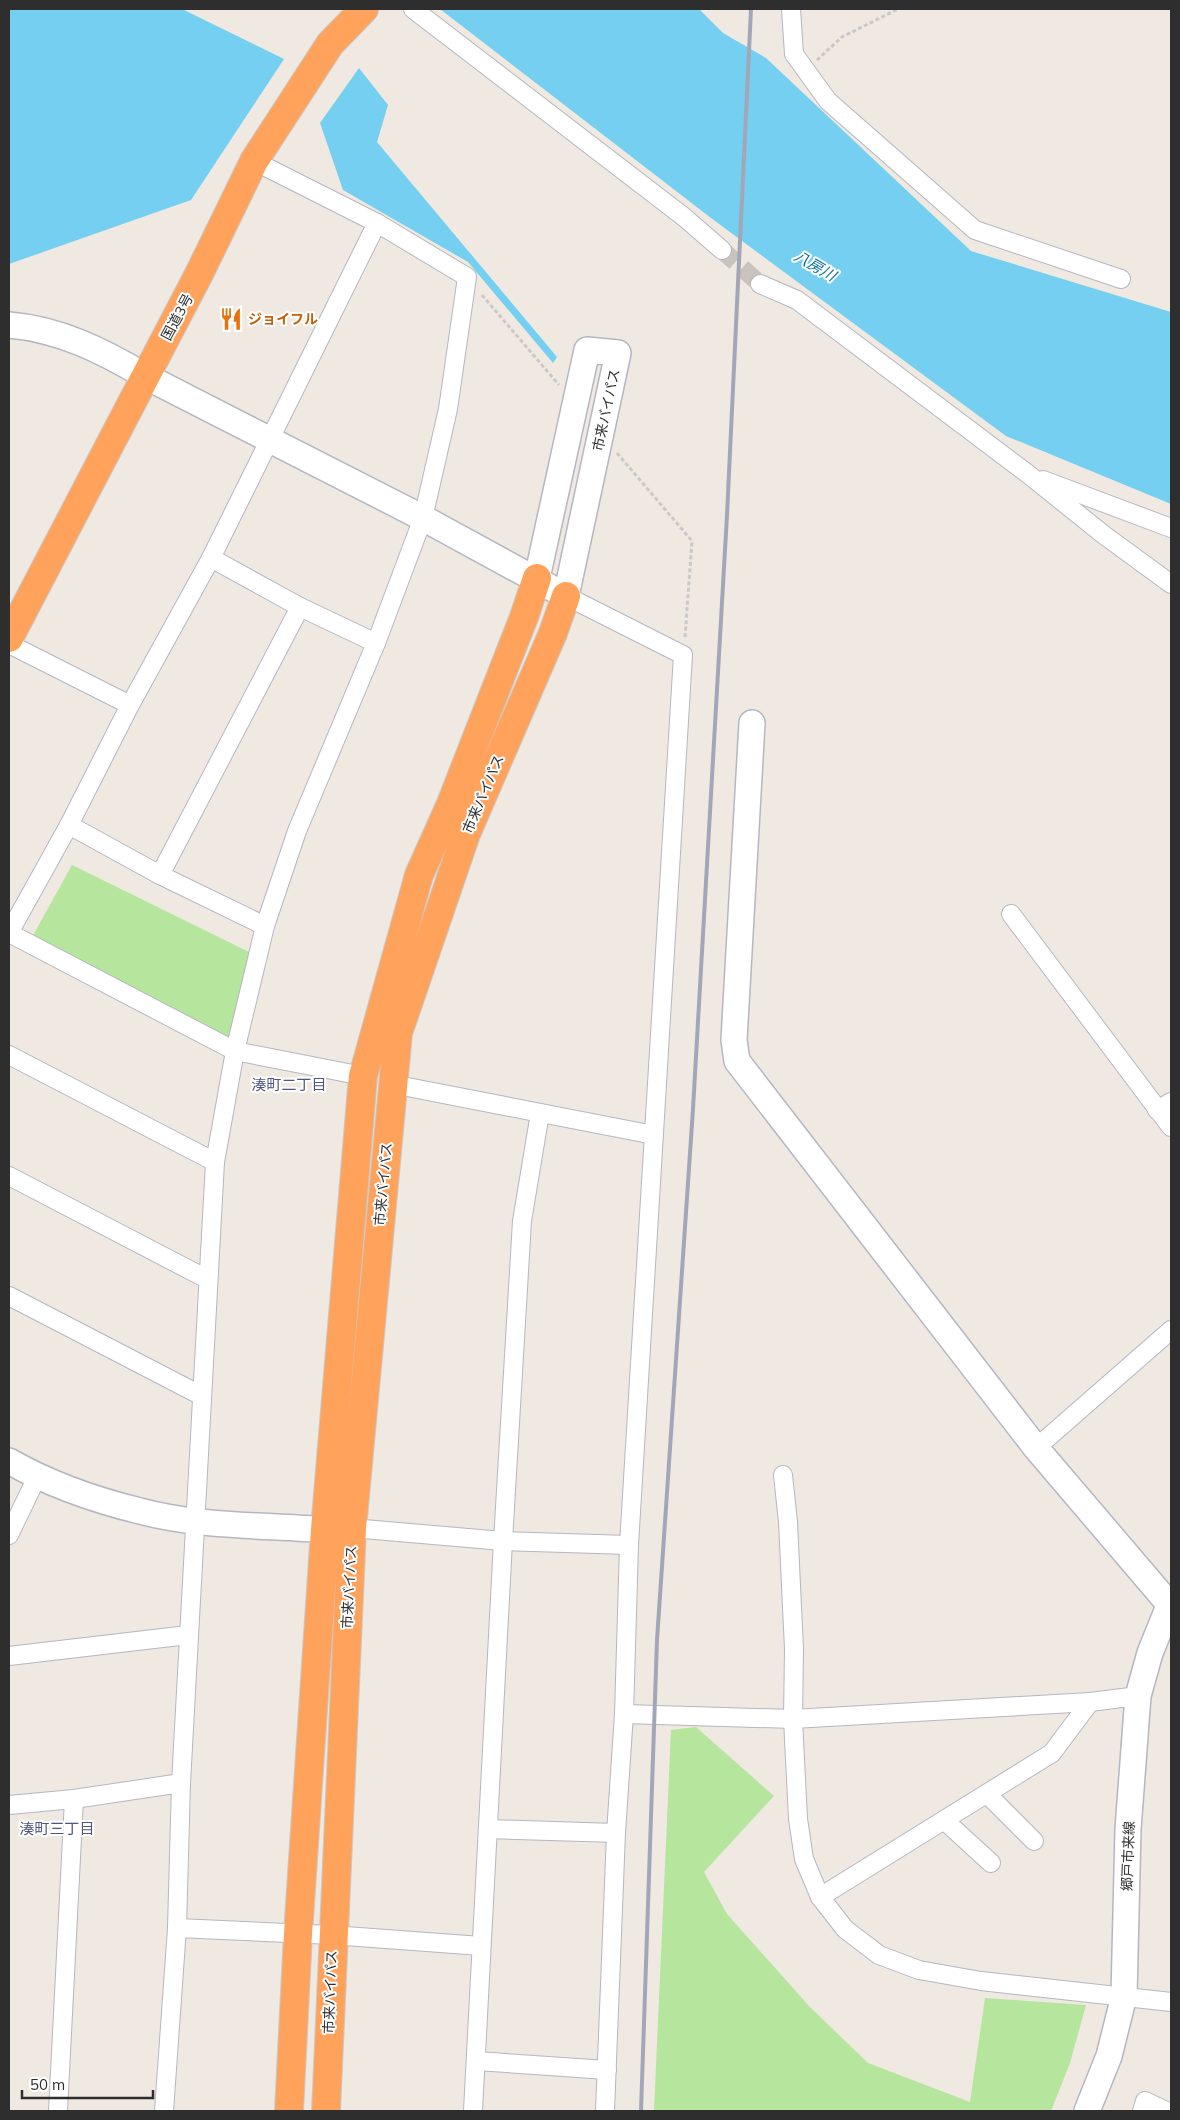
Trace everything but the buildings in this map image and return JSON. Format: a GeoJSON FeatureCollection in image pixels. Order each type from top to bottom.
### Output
{"type":"FeatureCollection","features":[{"type":"Feature","properties":{"kind":"highway","name":"国道3号"},"geometry":{"type":"LineString","coordinates":[[9,638],[200,272],[258,156],[330,44],[364,9]]}},
{"type":"Feature","properties":{"kind":"highway","name":"市来バイパス"},"geometry":{"type":"LineString","coordinates":[[289,2111],[298,1934],[325,1530],[363,1076],[419,875],[454,797],[524,617],[537,578]]}},
{"type":"Feature","properties":{"kind":"highway","name":"市来バイパス"},"geometry":{"type":"LineString","coordinates":[[326,2111],[332,1935],[352,1528],[398,1033],[466,834],[553,633],[566,596]]}},
{"type":"Feature","properties":{"kind":"street"},"geometry":{"type":"LineString","coordinates":[[413,9],[684,217],[722,250]]}},
{"type":"Feature","properties":{"kind":"street"},"geometry":{"type":"LineString","coordinates":[[791,9],[794,54],[828,101],[975,230],[1121,279]]}},
{"type":"Feature","properties":{"kind":"street"},"geometry":{"type":"LineString","coordinates":[[164,2111],[177,1928],[188,1634],[215,1162],[235,1052],[265,926],[297,831],[376,643],[423,518],[448,408],[467,277],[377,223],[258,156]]}},
{"type":"Feature","properties":{"kind":"street"},"geometry":{"type":"LineString","coordinates":[[363,1076],[235,1052],[9,933],[69,825],[130,705],[211,558],[377,223]]}},
{"type":"Feature","properties":{"kind":"street"},"geometry":{"type":"LineString","coordinates":[[760,284],[797,300],[1171,584]]}},
{"type":"Feature","properties":{"kind":"street"},"geometry":{"type":"LineString","coordinates":[[9,325],[59,334],[108,354],[269,441],[423,518],[537,578],[566,596],[683,655],[629,1545],[624,1714],[616,1833],[605,2111]]}},
{"type":"Feature","properties":{"kind":"street","name":"市来バイパス"},"geometry":{"type":"LineString","coordinates":[[537,578],[588,350],[618,353],[566,596]]}},
{"type":"Feature","properties":{"kind":"street"},"geometry":{"type":"LineString","coordinates":[[1028,474],[1171,528]]}},
{"type":"Feature","properties":{"kind":"street"},"geometry":{"type":"LineString","coordinates":[[211,558],[300,607],[376,643]]}},
{"type":"Feature","properties":{"kind":"street"},"geometry":{"type":"LineString","coordinates":[[160,875],[300,607]]}},
{"type":"Feature","properties":{"kind":"street"},"geometry":{"type":"LineString","coordinates":[[9,644],[130,705]]}},
{"type":"Feature","properties":{"kind":"street"},"geometry":{"type":"LineString","coordinates":[[752,723],[734,1040],[737,1062],[1036,1448],[1169,1609]]}},
{"type":"Feature","properties":{"kind":"street"},"geometry":{"type":"LineString","coordinates":[[69,825],[160,875],[265,926]]}},
{"type":"Feature","properties":{"kind":"street"},"geometry":{"type":"LineString","coordinates":[[1011,914],[1164,1106],[1171,1127]]}},
{"type":"Feature","properties":{"kind":"street"},"geometry":{"type":"LineString","coordinates":[[9,1056],[215,1162]]}},
{"type":"Feature","properties":{"kind":"street"},"geometry":{"type":"LineString","coordinates":[[392,1084],[654,1135]]}},
{"type":"Feature","properties":{"kind":"street"},"geometry":{"type":"LineString","coordinates":[[473,2111],[522,1221],[540,1114]]}},
{"type":"Feature","properties":{"kind":"street"},"geometry":{"type":"LineString","coordinates":[[9,1176],[207,1278]]}},
{"type":"Feature","properties":{"kind":"street"},"geometry":{"type":"LineString","coordinates":[[9,1296],[202,1396]]}},
{"type":"Feature","properties":{"kind":"street"},"geometry":{"type":"LineString","coordinates":[[1036,1448],[1171,1330]]}},
{"type":"Feature","properties":{"kind":"street"},"geometry":{"type":"LineString","coordinates":[[9,1462],[37,1477],[141,1512],[196,1520],[325,1530],[352,1528],[503,1541],[629,1545]]}},
{"type":"Feature","properties":{"kind":"street"},"geometry":{"type":"LineString","coordinates":[[783,1475],[788,1522],[794,1649],[793,1719],[798,1819],[804,1858],[820,1896],[845,1929],[879,1955],[919,1970],[981,1981],[1171,2002]]}},
{"type":"Feature","properties":{"kind":"street"},"geometry":{"type":"LineString","coordinates":[[9,1535],[37,1477]]}},
{"type":"Feature","properties":{"kind":"street","name":"郷戸市来線"},"geometry":{"type":"LineString","coordinates":[[1087,2111],[1109,2056],[1124,1996],[1128,1829],[1138,1696],[1150,1653],[1169,1609]]}},
{"type":"Feature","properties":{"kind":"street"},"geometry":{"type":"LineString","coordinates":[[9,1656],[188,1634]]}},
{"type":"Feature","properties":{"kind":"street"},"geometry":{"type":"LineString","coordinates":[[624,1714],[793,1719],[1090,1702],[1138,1696]]}},
{"type":"Feature","properties":{"kind":"street"},"geometry":{"type":"LineString","coordinates":[[820,1896],[1052,1754],[1090,1702]]}},
{"type":"Feature","properties":{"kind":"street"},"geometry":{"type":"LineString","coordinates":[[9,1805],[74,1799],[181,1783]]}},
{"type":"Feature","properties":{"kind":"street"},"geometry":{"type":"LineString","coordinates":[[987,1794],[1034,1840]]}},
{"type":"Feature","properties":{"kind":"street"},"geometry":{"type":"LineString","coordinates":[[58,2111],[74,1799]]}},
{"type":"Feature","properties":{"kind":"street"},"geometry":{"type":"LineString","coordinates":[[944,1820],[990,1863]]}},
{"type":"Feature","properties":{"kind":"street"},"geometry":{"type":"LineString","coordinates":[[488,1829],[616,1833]]}},
{"type":"Feature","properties":{"kind":"street"},"geometry":{"type":"LineString","coordinates":[[177,1928],[332,1935],[481,1946]]}},
{"type":"Feature","properties":{"kind":"street"},"geometry":{"type":"LineString","coordinates":[[476,2060],[606,2070]]}},
{"type":"Feature","properties":{"kind":"street"},"geometry":{"type":"LineString","coordinates":[[1142,2111],[1145,2101],[1166,2111]]}},
{"type":"Feature","properties":{"kind":"path"},"geometry":{"type":"LineString","coordinates":[[806,71],[842,37],[898,9]]}},
{"type":"Feature","properties":{"kind":"path"},"geometry":{"type":"LineString","coordinates":[[467,277],[564,390]]}},
{"type":"Feature","properties":{"kind":"path"},"geometry":{"type":"LineString","coordinates":[[641,481],[692,541],[683,655]]}},
{"type":"Feature","properties":{"kind":"green space"},"geometry":{"type":"Polygon","coordinates":[[[72,865],[249,952],[232,1044],[31,939],[72,865]]]}},
{"type":"Feature","properties":{"kind":"green space"},"geometry":{"type":"Polygon","coordinates":[[[696,1727],[774,1796],[704,1872],[727,1914],[809,2006],[868,2063],[970,2102],[985,1998],[1086,2005],[1070,2063],[1051,2111],[654,2111],[671,1730],[696,1727]]]}},
{"type":"Feature","properties":{"kind":"water"},"geometry":{"type":"Polygon","coordinates":[[[9,9],[182,9],[284,59],[191,200],[9,264],[9,9]]]}},
{"type":"Feature","properties":{"kind":"water","name":"八房川"},"geometry":{"type":"Polygon","coordinates":[[[440,9],[699,9],[723,33],[766,58],[971,251],[1171,312],[1171,504],[1006,436],[711,218],[440,9]]]}},
{"type":"Feature","properties":{"kind":"water"},"geometry":{"type":"Polygon","coordinates":[[[359,68],[388,105],[377,142],[557,357],[553,363],[468,262],[343,190],[320,123],[359,68]]]}},
{"type":"Feature","properties":{"kind":"tunnel"},"geometry":{"type":"LineString","coordinates":[[722,250],[760,284]]}},
{"type":"Feature","properties":{"kind":"railway"},"geometry":{"type":"LineString","coordinates":[[641,2111],[657,1640],[693,1109],[727,515],[751,9]]}},
{"type":"Feature","properties":{"kind":"place","name":"ジョイフル"},"geometry":{"type":"Point","coordinates":[231,319]}},
{"type":"Feature","properties":{"kind":"district","name":"湊町二丁目"},"geometry":{"type":"Point","coordinates":[289,1085]}},
{"type":"Feature","properties":{"kind":"district","name":"湊町三丁目"},"geometry":{"type":"Point","coordinates":[57,1829]}}]}
